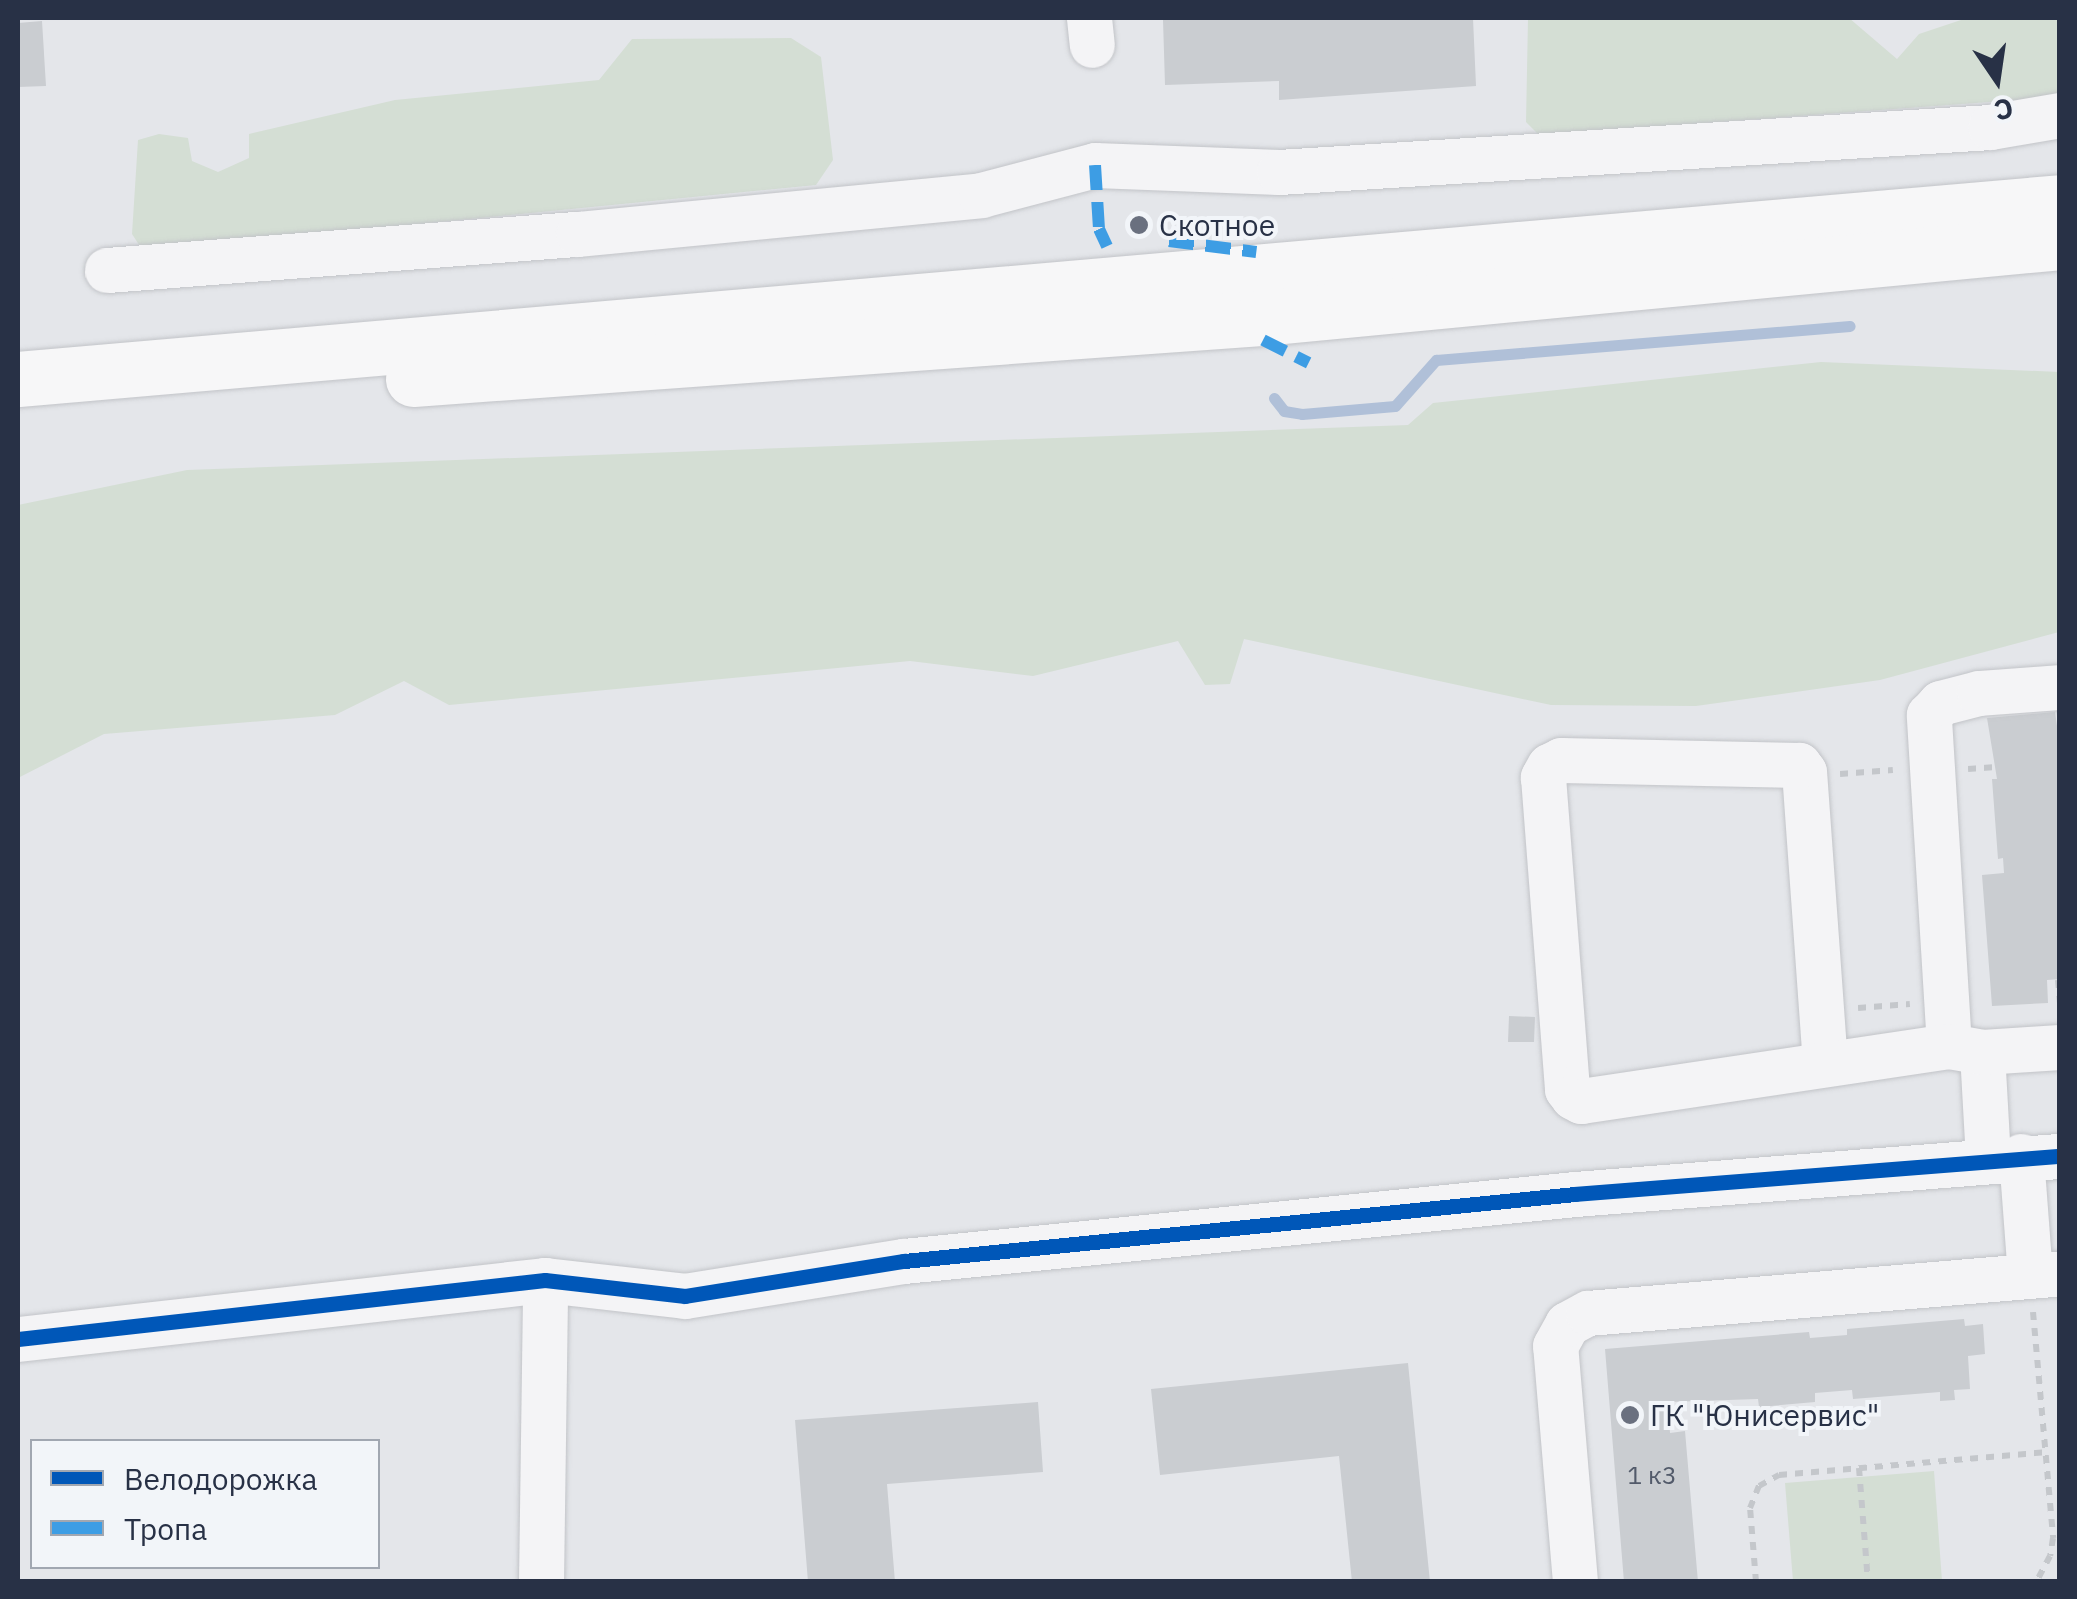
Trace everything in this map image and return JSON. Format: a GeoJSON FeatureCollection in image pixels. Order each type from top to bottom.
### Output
{"type":"FeatureCollection","features":[{"type":"Feature","properties":{"kind":"main road"},"geometry":{"type":"LineString","coordinates":[[18,380],[2059,212]]}},
{"type":"Feature","properties":{"kind":"main road"},"geometry":{"type":"LineString","coordinates":[[18,402],[559,371],[1261,318],[2059,212]]}},
{"type":"Feature","properties":{"kind":"street"},"geometry":{"type":"LineString","coordinates":[[107,270],[578,234],[981,195],[1094,165],[1279,172],[1990,126],[2060,115]]}},
{"type":"Feature","properties":{"kind":"street"},"geometry":{"type":"LineString","coordinates":[[1575,1582],[1555,1346],[1567,1324],[1588,1313],[2045,1274],[2023,1157],[1965,1049],[1946,1001],[1928,714],[1940,703],[1979,693],[2060,687]]}},
{"type":"Feature","properties":{"kind":"street"},"geometry":{"type":"LineString","coordinates":[[1826,1064],[1804,776],[1799,765],[1561,760],[1549,766],[1543,778],[1568,1089],[1573,1097],[1581,1101],[1826,1064],[1965,1049],[2060,1046]]}},
{"type":"Feature","properties":{"kind":"street"},"geometry":{"type":"LineString","coordinates":[[18,1340],[545,1280],[685,1296],[904,1260],[1576,1194],[2023,1157]]}},
{"type":"Feature","properties":{"kind":"street"},"geometry":{"type":"LineString","coordinates":[[541,1582],[545,1280]]}},
{"type":"Feature","properties":{"kind":"path"},"geometry":{"type":"LineString","coordinates":[[1804,776],[1929,767]]}},
{"type":"Feature","properties":{"kind":"path"},"geometry":{"type":"LineString","coordinates":[[2058,980],[2060,1003]]}},
{"type":"Feature","properties":{"kind":"path"},"geometry":{"type":"LineString","coordinates":[[1822,1010],[1946,1001]]}},
{"type":"Feature","properties":{"kind":"path"},"geometry":{"type":"LineString","coordinates":[[2036,1582],[2050,1556],[2052,1538],[2045,1452],[2045,1274]]}},
{"type":"Feature","properties":{"kind":"path"},"geometry":{"type":"LineString","coordinates":[[1756,1582],[1750,1508],[1759,1486],[1779,1474],[2045,1452]]}},
{"type":"Feature","properties":{"kind":"path"},"geometry":{"type":"LineString","coordinates":[[1859,1468],[1868,1582]]}},
{"type":"Feature","properties":{"kind":"shaded area"},"geometry":{"type":"Polygon","coordinates":[[[1528,18],[1849,18],[1897,59],[1919,34],[1967,18],[2059,18],[2059,97],[1539,135],[1526,122],[1528,18]]]}},
{"type":"Feature","properties":{"kind":"shaded area"},"geometry":{"type":"Polygon","coordinates":[[[791,38],[821,57],[833,160],[816,185],[143,251],[132,234],[138,140],[159,134],[188,138],[192,161],[218,172],[249,158],[249,134],[395,100],[599,80],[632,39],[791,38]]]}},
{"type":"Feature","properties":{"kind":"shaded area"},"geometry":{"type":"Polygon","coordinates":[[[1821,362],[2059,372],[2059,632],[1880,680],[1696,706],[1551,705],[1244,639],[1230,684],[1205,685],[1178,641],[1033,676],[910,661],[449,705],[404,681],[335,715],[104,734],[18,778],[18,505],[187,470],[1408,425],[1433,403],[1821,362]]]}},
{"type":"Feature","properties":{"kind":"shaded area"},"geometry":{"type":"Polygon","coordinates":[[[1934,1471],[1942,1581],[1793,1581],[1785,1483],[1934,1471]]]}},
{"type":"Feature","properties":{"kind":"building"},"geometry":{"type":"Polygon","coordinates":[[[1473,18],[1476,86],[1279,100],[1279,81],[1165,85],[1163,20],[1473,18]]]}},
{"type":"Feature","properties":{"kind":"building"},"geometry":{"type":"Polygon","coordinates":[[[42,21],[46,86],[18,87],[18,23],[42,21]]]}},
{"type":"Feature","properties":{"kind":"building"},"geometry":{"type":"Polygon","coordinates":[[[2055,712],[2060,747],[2060,979],[2047,980],[2048,1003],[1992,1006],[1982,875],[2004,873],[2003,858],[1998,859],[1992,779],[1997,779],[1987,718],[2055,712]]]}},
{"type":"Feature","properties":{"kind":"building"},"geometry":{"type":"Polygon","coordinates":[[[1509,1016],[1535,1017],[1534,1042],[1508,1042],[1509,1016]]]}},
{"type":"Feature","properties":{"kind":"building"},"geometry":{"type":"Polygon","coordinates":[[[1964,1319],[1965,1326],[1983,1324],[1985,1354],[1968,1356],[1970,1389],[1954,1390],[1955,1400],[1940,1401],[1940,1392],[1853,1399],[1852,1390],[1815,1393],[1815,1402],[1759,1407],[1758,1399],[1668,1402],[1670,1433],[1685,1431],[1698,1582],[1624,1582],[1605,1349],[1809,1332],[1810,1338],[1847,1335],[1847,1329],[1964,1319]]]}},
{"type":"Feature","properties":{"kind":"building"},"geometry":{"type":"Polygon","coordinates":[[[1408,1363],[1430,1582],[1352,1582],[1339,1456],[1160,1475],[1151,1389],[1408,1363]]]}},
{"type":"Feature","properties":{"kind":"building"},"geometry":{"type":"Polygon","coordinates":[[[1038,1402],[1043,1472],[887,1484],[895,1582],[808,1582],[795,1420],[1038,1402]]]}},
{"type":"Feature","properties":{"kind":"waterway"},"geometry":{"type":"LineString","coordinates":[[1274,398],[1284,411],[1302,414],[1395,406],[1436,360],[1850,326]]}},
{"type":"Feature","properties":{"kind":"marked path"},"geometry":{"type":"LineString","coordinates":[[1095,165],[1099,229],[1107,246]]}},
{"type":"Feature","properties":{"kind":"marked path"},"geometry":{"type":"LineString","coordinates":[[1169,241],[1256,252]]}},
{"type":"Feature","properties":{"kind":"marked path"},"geometry":{"type":"LineString","coordinates":[[1263,340],[1309,363]]}},
{"type":"Feature","properties":{"kind":"cycle path"},"geometry":{"type":"LineString","coordinates":[[18,1339],[545,1280],[685,1296],[904,1261],[1575,1194],[2060,1156]]}},
{"type":"Feature","properties":{"kind":"place","name":"Скотное"},"geometry":{"type":"Point","coordinates":[1139,225]}},
{"type":"Feature","properties":{"kind":"place","name":"ГК \"Юнисервис\""},"geometry":{"type":"Point","coordinates":[1630,1415]}}]}
